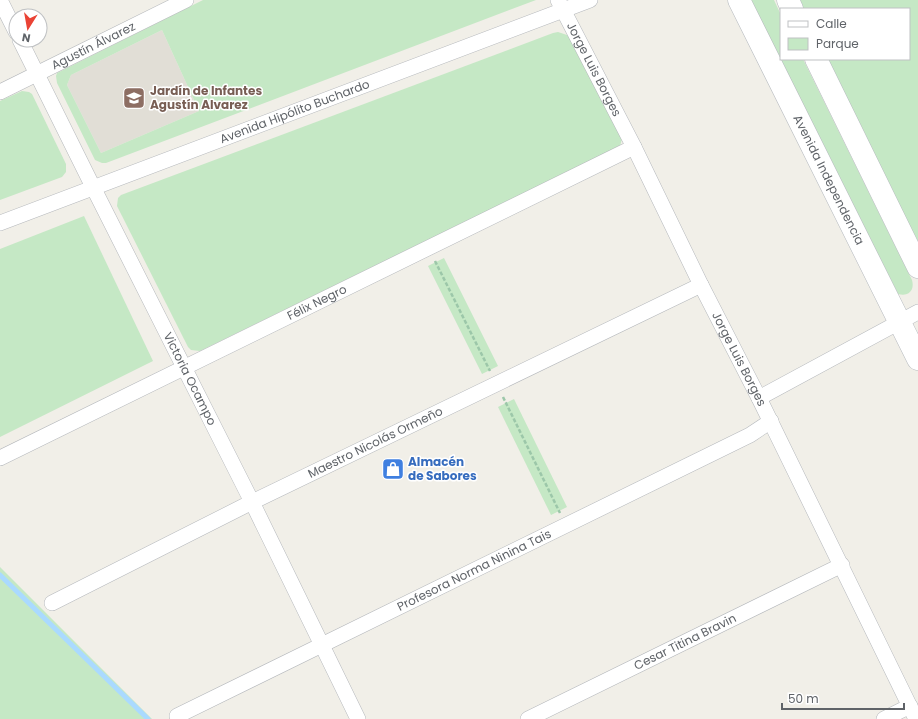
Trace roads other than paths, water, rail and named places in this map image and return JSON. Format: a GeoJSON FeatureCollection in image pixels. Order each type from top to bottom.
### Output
{"type":"FeatureCollection","features":[{"type":"Feature","properties":{"kind":"main road","name":"Avenida Independencia"},"geometry":{"type":"LineString","coordinates":[[739,0],[909,317],[918,359]]}},
{"type":"Feature","properties":{"kind":"main road"},"geometry":{"type":"LineString","coordinates":[[816,60],[918,267]]}},
{"type":"Feature","properties":{"kind":"street"},"geometry":{"type":"LineString","coordinates":[[0,0],[8,16]]}},
{"type":"Feature","properties":{"kind":"street","name":"Agustín Álvarez"},"geometry":{"type":"LineString","coordinates":[[0,92],[186,0]]}},
{"type":"Feature","properties":{"kind":"street","name":"Avenida Hipólito Buchardo"},"geometry":{"type":"LineString","coordinates":[[0,223],[561,5],[590,0]]}},
{"type":"Feature","properties":{"kind":"street","name":"Jorge Luis Borges"},"geometry":{"type":"LineString","coordinates":[[561,5],[634,147],[701,285],[771,421],[913,713]]}},
{"type":"Feature","properties":{"kind":"street","name":"Victoria Ocampo"},"geometry":{"type":"LineString","coordinates":[[24,48],[252,502],[358,719]]}},
{"type":"Feature","properties":{"kind":"street","name":"Félix Negro"},"geometry":{"type":"LineString","coordinates":[[0,458],[634,147]]}},
{"type":"Feature","properties":{"kind":"street","name":"Maestro Nicolás Ormeño"},"geometry":{"type":"LineString","coordinates":[[52,603],[252,502],[497,385],[701,285]]}},
{"type":"Feature","properties":{"kind":"street"},"geometry":{"type":"LineString","coordinates":[[759,398],[909,317]]}},
{"type":"Feature","properties":{"kind":"street","name":"Profesora Norma Ninina Tais"},"geometry":{"type":"LineString","coordinates":[[177,716],[321,644],[750,435],[771,421]]}},
{"type":"Feature","properties":{"kind":"street","name":"Cesar Titina Bravin"},"geometry":{"type":"LineString","coordinates":[[528,719],[842,565]]}},
{"type":"Feature","properties":{"kind":"street"},"geometry":{"type":"LineString","coordinates":[[884,719],[913,713]]}},
{"type":"Feature","properties":{"kind":"waterway"},"geometry":{"type":"LineString","coordinates":[[0,575],[148,719]]}},
{"type":"Feature","properties":{"kind":"place","name":"Jardín de Infantes Agustín Alvarez"},"geometry":{"type":"Point","coordinates":[134,98]}},
{"type":"Feature","properties":{"kind":"place","name":"Almacén de Sabores"},"geometry":{"type":"Point","coordinates":[393,469]}}]}
